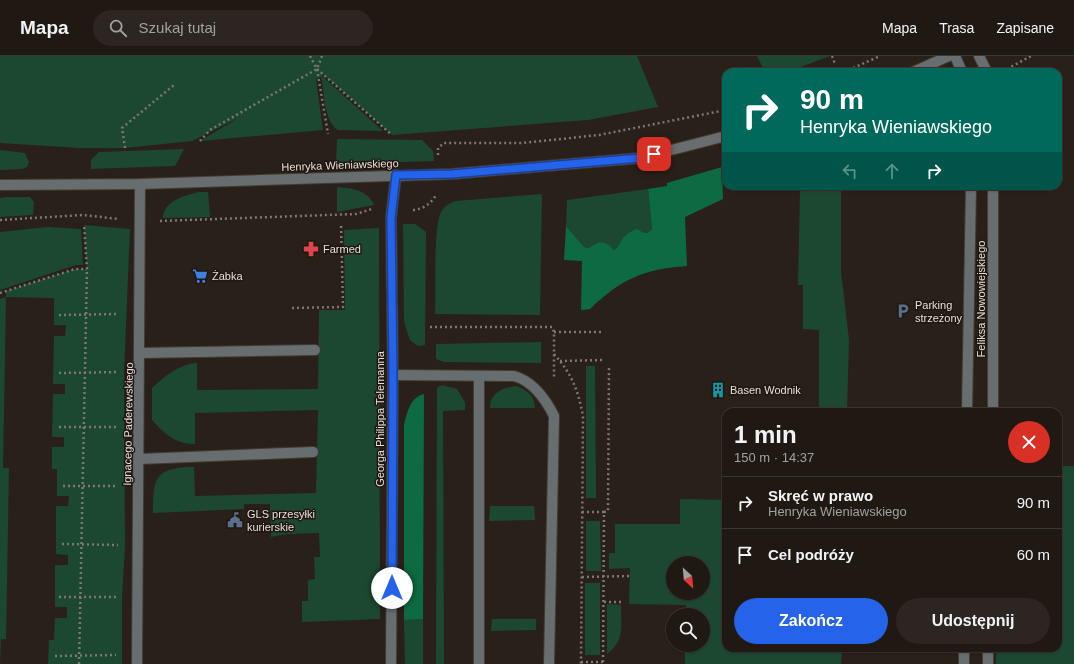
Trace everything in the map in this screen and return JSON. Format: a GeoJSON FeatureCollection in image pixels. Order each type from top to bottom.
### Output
{"type":"FeatureCollection","features":[{"type":"Feature","properties":{"kind":"street"},"geometry":{"type":"LineString","coordinates":[[922,68],[949,56]]}},
{"type":"Feature","properties":{"kind":"street"},"geometry":{"type":"LineString","coordinates":[[956,56],[960,68]]}},
{"type":"Feature","properties":{"kind":"street"},"geometry":{"type":"LineString","coordinates":[[979,56],[985,68]]}},
{"type":"Feature","properties":{"kind":"street","name":"Henryka Wieniawskiego"},"geometry":{"type":"LineString","coordinates":[[0,185],[140,184],[452,174],[640,158],[722,137]]}},
{"type":"Feature","properties":{"kind":"street","name":"Georga Philippa Telemanna"},"geometry":{"type":"LineString","coordinates":[[391,664],[393,374],[391,218],[396,175]]}},
{"type":"Feature","properties":{"kind":"street","name":"Ignacego Paderewskiego"},"geometry":{"type":"LineString","coordinates":[[137,664],[140,184]]}},
{"type":"Feature","properties":{"kind":"street","name":"Feliksa Nowowiejskiego"},"geometry":{"type":"LineString","coordinates":[[967,408],[971,190]]}},
{"type":"Feature","properties":{"kind":"street","name":"Feliksa Nowowiejskiego"},"geometry":{"type":"LineString","coordinates":[[993,408],[994,190]]}},
{"type":"Feature","properties":{"kind":"street"},"geometry":{"type":"LineString","coordinates":[[140,353],[315,350]]}},
{"type":"Feature","properties":{"kind":"street"},"geometry":{"type":"LineString","coordinates":[[393,374],[514,376],[521,378],[547,402],[554,416],[549,664]]}},
{"type":"Feature","properties":{"kind":"street"},"geometry":{"type":"LineString","coordinates":[[478,664],[479,376]]}},
{"type":"Feature","properties":{"kind":"street"},"geometry":{"type":"LineString","coordinates":[[139,459],[313,452]]}},
{"type":"Feature","properties":{"kind":"street"},"geometry":{"type":"LineString","coordinates":[[964,652],[964,664]]}},
{"type":"Feature","properties":{"kind":"street"},"geometry":{"type":"LineString","coordinates":[[988,652],[988,664]]}},
{"type":"Feature","properties":{"kind":"path"},"geometry":{"type":"LineString","coordinates":[[310,56],[317,69],[328,134]]}},
{"type":"Feature","properties":{"kind":"path"},"geometry":{"type":"LineString","coordinates":[[200,141],[210,130],[317,69],[322,56]]}},
{"type":"Feature","properties":{"kind":"path"},"geometry":{"type":"LineString","coordinates":[[832,56],[835,64]]}},
{"type":"Feature","properties":{"kind":"path"},"geometry":{"type":"LineString","coordinates":[[853,68],[880,56]]}},
{"type":"Feature","properties":{"kind":"path"},"geometry":{"type":"LineString","coordinates":[[1008,68],[1031,56]]}},
{"type":"Feature","properties":{"kind":"path"},"geometry":{"type":"LineString","coordinates":[[317,69],[392,135]]}},
{"type":"Feature","properties":{"kind":"path"},"geometry":{"type":"LineString","coordinates":[[125,148],[122,128],[174,85]]}},
{"type":"Feature","properties":{"kind":"path"},"geometry":{"type":"LineString","coordinates":[[292,308],[343,306],[342,224]]}},
{"type":"Feature","properties":{"kind":"path"},"geometry":{"type":"LineString","coordinates":[[79,664],[87,269],[84,225]]}},
{"type":"Feature","properties":{"kind":"path"},"geometry":{"type":"LineString","coordinates":[[0,293],[75,269],[87,269]]}},
{"type":"Feature","properties":{"kind":"path"},"geometry":{"type":"LineString","coordinates":[[59,315],[120,314]]}},
{"type":"Feature","properties":{"kind":"path"},"geometry":{"type":"LineString","coordinates":[[430,327],[552,327],[554,332],[554,416]]}},
{"type":"Feature","properties":{"kind":"path"},"geometry":{"type":"LineString","coordinates":[[554,332],[603,332]]}},
{"type":"Feature","properties":{"kind":"path"},"geometry":{"type":"LineString","coordinates":[[554,354],[569,372],[583,416],[581,663],[603,663],[604,512]]}},
{"type":"Feature","properties":{"kind":"path"},"geometry":{"type":"LineString","coordinates":[[560,360],[603,360]]}},
{"type":"Feature","properties":{"kind":"path"},"geometry":{"type":"LineString","coordinates":[[582,512],[608,511],[609,367]]}},
{"type":"Feature","properties":{"kind":"path"},"geometry":{"type":"LineString","coordinates":[[59,372],[124,372]]}},
{"type":"Feature","properties":{"kind":"path"},"geometry":{"type":"LineString","coordinates":[[59,427],[124,427]]}},
{"type":"Feature","properties":{"kind":"path"},"geometry":{"type":"LineString","coordinates":[[63,486],[124,486]]}},
{"type":"Feature","properties":{"kind":"path"},"geometry":{"type":"LineString","coordinates":[[62,544],[125,545]]}},
{"type":"Feature","properties":{"kind":"path"},"geometry":{"type":"LineString","coordinates":[[582,577],[630,576]]}},
{"type":"Feature","properties":{"kind":"path"},"geometry":{"type":"LineString","coordinates":[[59,597],[122,597]]}},
{"type":"Feature","properties":{"kind":"path"},"geometry":{"type":"LineString","coordinates":[[604,602],[624,602]]}},
{"type":"Feature","properties":{"kind":"path"},"geometry":{"type":"LineString","coordinates":[[55,656],[123,655]]}},
{"type":"Feature","properties":{"kind":"green space"},"geometry":{"type":"Polygon","coordinates":[[[0,56],[637,56],[658,107],[588,120],[392,135],[324,75],[322,76],[383,131],[338,130],[333,126],[325,106],[321,77],[316,79],[323,130],[200,141],[240,117],[192,141],[125,148],[79,148],[0,143],[0,56]]]}},
{"type":"Feature","properties":{"kind":"green space"},"geometry":{"type":"Polygon","coordinates":[[[757,56],[830,56],[798,68],[763,68],[757,56]]]}},
{"type":"Feature","properties":{"kind":"green space"},"geometry":{"type":"Polygon","coordinates":[[[337,139],[422,140],[433,151],[434,161],[336,164],[337,139]]]}},
{"type":"Feature","properties":{"kind":"green space"},"geometry":{"type":"Polygon","coordinates":[[[184,149],[175,166],[91,169],[91,160],[99,152],[184,149]]]}},
{"type":"Feature","properties":{"kind":"green space"},"geometry":{"type":"Polygon","coordinates":[[[0,150],[25,153],[29,162],[27,167],[22,169],[0,170],[0,150]]]}},
{"type":"Feature","properties":{"kind":"green space"},"geometry":{"type":"Polygon","coordinates":[[[722,167],[723,199],[685,217],[687,266],[672,267],[634,277],[612,290],[590,309],[581,310],[582,261],[564,260],[566,226],[584,247],[589,248],[599,243],[605,243],[608,244],[613,250],[617,248],[630,232],[637,229],[644,233],[648,233],[652,229],[648,189],[667,186],[667,183],[722,167]]]}},
{"type":"Feature","properties":{"kind":"green space"},"geometry":{"type":"Polygon","coordinates":[[[337,187],[353,189],[363,193],[368,196],[374,205],[337,212],[337,187]]]}},
{"type":"Feature","properties":{"kind":"green space"},"geometry":{"type":"Polygon","coordinates":[[[648,189],[652,229],[649,233],[620,242],[617,248],[613,250],[596,243],[589,248],[584,247],[566,226],[567,200],[648,189]]]}},
{"type":"Feature","properties":{"kind":"green space"},"geometry":{"type":"Polygon","coordinates":[[[800,190],[841,190],[841,271],[849,340],[847,408],[819,408],[819,330],[803,329],[803,285],[798,285],[800,190]]]}},
{"type":"Feature","properties":{"kind":"green space"},"geometry":{"type":"Polygon","coordinates":[[[199,192],[208,192],[210,217],[163,218],[164,212],[171,203],[182,197],[199,192]]]}},
{"type":"Feature","properties":{"kind":"green space"},"geometry":{"type":"Polygon","coordinates":[[[542,194],[540,315],[435,314],[435,261],[437,231],[438,220],[444,208],[456,201],[542,194]]]}},
{"type":"Feature","properties":{"kind":"green space"},"geometry":{"type":"Polygon","coordinates":[[[30,197],[34,202],[33,215],[0,217],[0,198],[30,197]]]}},
{"type":"Feature","properties":{"kind":"green space"},"geometry":{"type":"Polygon","coordinates":[[[403,224],[415,224],[426,232],[425,345],[418,346],[410,340],[404,322],[403,224]]]}},
{"type":"Feature","properties":{"kind":"green space"},"geometry":{"type":"Polygon","coordinates":[[[84,225],[130,229],[124,372],[125,545],[122,597],[122,664],[48,664],[49,640],[54,640],[55,618],[67,618],[67,607],[55,607],[55,565],[68,565],[68,555],[56,554],[56,506],[68,506],[69,496],[57,496],[57,469],[52,469],[52,447],[64,447],[64,437],[52,437],[53,394],[65,394],[65,384],[53,384],[54,336],[65,336],[66,325],[54,325],[54,298],[6,297],[6,291],[75,269],[87,269],[84,225]]]}},
{"type":"Feature","properties":{"kind":"green space"},"geometry":{"type":"Polygon","coordinates":[[[48,227],[81,229],[83,265],[76,265],[0,290],[0,232],[48,227]]]}},
{"type":"Feature","properties":{"kind":"green space"},"geometry":{"type":"Polygon","coordinates":[[[379,228],[380,619],[302,622],[302,601],[308,601],[308,580],[315,579],[314,557],[320,557],[319,533],[287,534],[271,537],[270,504],[244,504],[244,509],[153,513],[153,501],[156,483],[164,472],[171,469],[194,467],[195,496],[316,493],[318,410],[195,413],[195,444],[188,444],[171,437],[161,430],[152,420],[152,388],[178,368],[197,363],[197,390],[318,389],[319,310],[345,310],[344,230],[379,228]]]}},
{"type":"Feature","properties":{"kind":"green space"},"geometry":{"type":"Polygon","coordinates":[[[6,297],[3,468],[9,468],[6,639],[1,639],[0,664],[0,299],[6,297]]]}},
{"type":"Feature","properties":{"kind":"green space"},"geometry":{"type":"Polygon","coordinates":[[[541,342],[541,363],[444,362],[436,359],[436,344],[541,342]]]}},
{"type":"Feature","properties":{"kind":"green space"},"geometry":{"type":"Polygon","coordinates":[[[586,366],[595,366],[596,498],[586,498],[586,366]]]}},
{"type":"Feature","properties":{"kind":"green space"},"geometry":{"type":"Polygon","coordinates":[[[442,385],[457,389],[465,402],[465,410],[443,411],[444,664],[436,664],[437,388],[442,385]]]}},
{"type":"Feature","properties":{"kind":"green space"},"geometry":{"type":"Polygon","coordinates":[[[516,386],[524,389],[530,394],[534,400],[535,408],[490,408],[492,398],[498,392],[502,389],[516,386]]]}},
{"type":"Feature","properties":{"kind":"green space"},"geometry":{"type":"Polygon","coordinates":[[[424,394],[423,619],[404,620],[404,425],[412,402],[415,398],[424,394]]]}},
{"type":"Feature","properties":{"kind":"green space"},"geometry":{"type":"Polygon","coordinates":[[[1062,466],[1074,466],[1074,664],[996,664],[996,652],[1062,652],[1062,466]]]}},
{"type":"Feature","properties":{"kind":"green space"},"geometry":{"type":"Polygon","coordinates":[[[680,499],[722,500],[722,652],[842,652],[841,664],[685,664],[685,652],[710,652],[710,608],[686,608],[686,605],[629,604],[630,568],[609,569],[609,553],[615,553],[615,524],[680,524],[680,499]]]}},
{"type":"Feature","properties":{"kind":"green space"},"geometry":{"type":"Polygon","coordinates":[[[490,506],[534,506],[535,520],[489,521],[490,506]]]}},
{"type":"Feature","properties":{"kind":"green space"},"geometry":{"type":"Polygon","coordinates":[[[586,521],[600,521],[601,571],[586,571],[586,521]]]}},
{"type":"Feature","properties":{"kind":"green space"},"geometry":{"type":"Polygon","coordinates":[[[585,583],[600,583],[600,655],[585,655],[585,583]]]}},
{"type":"Feature","properties":{"kind":"green space"},"geometry":{"type":"Polygon","coordinates":[[[607,604],[621,605],[621,632],[617,644],[607,654],[607,604]]]}},
{"type":"Feature","properties":{"kind":"green space"},"geometry":{"type":"Polygon","coordinates":[[[423,619],[423,664],[405,664],[404,620],[423,619]]]}},
{"type":"Feature","properties":{"kind":"green space"},"geometry":{"type":"Polygon","coordinates":[[[492,619],[536,619],[536,630],[491,631],[492,619]]]}},
{"type":"Feature","properties":{"kind":"place","name":"Farmed"},"geometry":{"type":"Point","coordinates":[311,249]}},
{"type":"Feature","properties":{"kind":"place","name":"Żabka"},"geometry":{"type":"Point","coordinates":[200,276]}},
{"type":"Feature","properties":{"kind":"place","name":"Parking strzeżony"},"geometry":{"type":"Point","coordinates":[903,311]}},
{"type":"Feature","properties":{"kind":"place","name":"Basen Wodnik"},"geometry":{"type":"Point","coordinates":[718,390]}},
{"type":"Feature","properties":{"kind":"place","name":"GLS przesyłki kurierskie"},"geometry":{"type":"Point","coordinates":[235,520]}},
{"type":"Feature","properties":{"kind":"route"},"geometry":{"type":"LineString","coordinates":[[392,588],[393,374],[391,218],[396,175],[452,174],[640,158],[654,154]]}}]}
